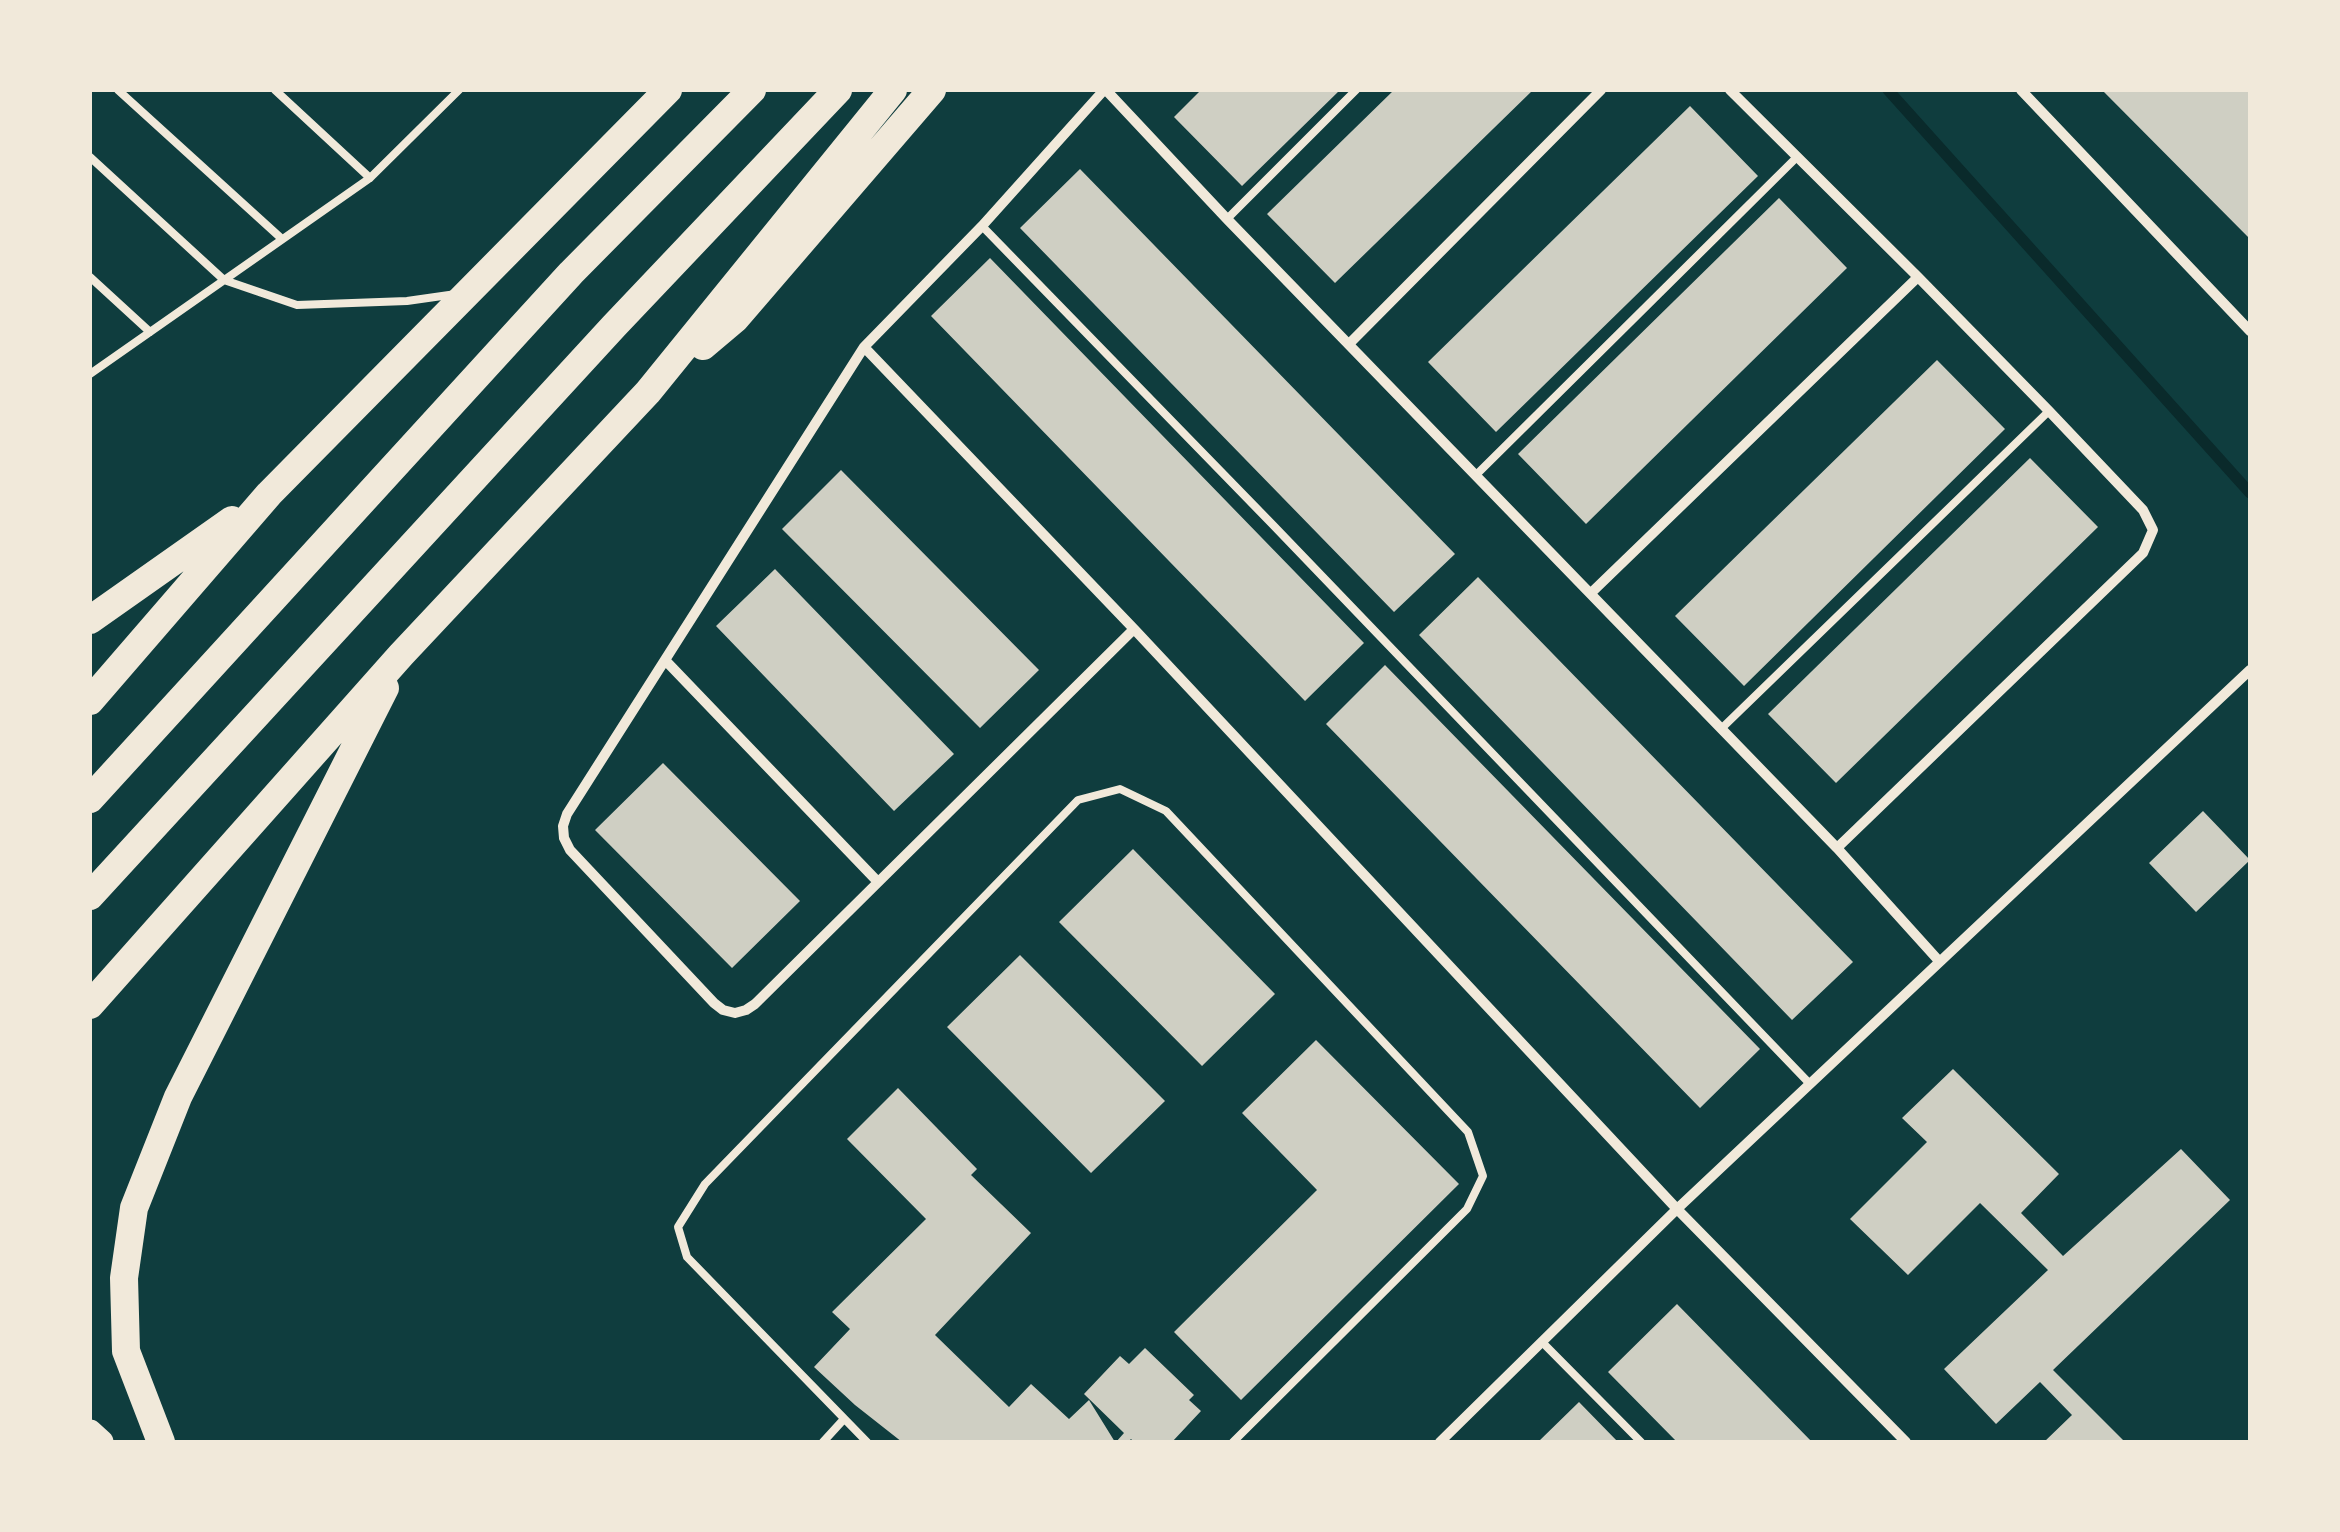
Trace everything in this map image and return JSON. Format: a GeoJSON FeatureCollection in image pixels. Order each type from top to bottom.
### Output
{"type":"FeatureCollection","features":[{"type":"Feature","properties":{"kind":"highway"},"geometry":{"type":"LineString","coordinates":[[90,701],[269,494],[668,90]]}},
{"type":"Feature","properties":{"kind":"highway"},"geometry":{"type":"LineString","coordinates":[[90,799],[571,273],[752,90]]}},
{"type":"Feature","properties":{"kind":"highway"},"geometry":{"type":"LineString","coordinates":[[90,896],[586,356],[838,90]]}},
{"type":"Feature","properties":{"kind":"highway"},"geometry":{"type":"LineString","coordinates":[[90,1005],[401,656],[648,392],[894,90]]}},
{"type":"Feature","properties":{"kind":"highway"},"geometry":{"type":"LineString","coordinates":[[648,392],[734,319],[932,90]]}},
{"type":"Feature","properties":{"kind":"highway"},"geometry":{"type":"LineString","coordinates":[[90,620],[269,494]]}},
{"type":"Feature","properties":{"kind":"highway"},"geometry":{"type":"LineString","coordinates":[[161,1442],[126,1351],[124,1278],[134,1208],[178,1097],[401,656]]}},
{"type":"Feature","properties":{"kind":"main road"},"geometry":{"type":"LineString","coordinates":[[90,1432],[101,1442]]}},
{"type":"Feature","properties":{"kind":"street"},"geometry":{"type":"LineString","coordinates":[[1134,629],[746,1010],[723,1010],[714,1003],[570,850],[564,838],[568,814],[864,347],[982,226],[1105,90],[1837,848],[1939,961]]}},
{"type":"Feature","properties":{"kind":"street"},"geometry":{"type":"LineString","coordinates":[[1349,344],[1602,90]]}},
{"type":"Feature","properties":{"kind":"street"},"geometry":{"type":"LineString","coordinates":[[1730,90],[2049,411],[2143,510],[2153,530],[2143,552],[1837,848]]}},
{"type":"Feature","properties":{"kind":"street"},"geometry":{"type":"LineString","coordinates":[[2021,90],[2250,331]]}},
{"type":"Feature","properties":{"kind":"street"},"geometry":{"type":"LineString","coordinates":[[1591,593],[1918,277]]}},
{"type":"Feature","properties":{"kind":"street"},"geometry":{"type":"LineString","coordinates":[[864,347],[1677,1209],[1906,1442]]}},
{"type":"Feature","properties":{"kind":"street"},"geometry":{"type":"LineString","coordinates":[[664,660],[878,882]]}},
{"type":"Feature","properties":{"kind":"street"},"geometry":{"type":"LineString","coordinates":[[1440,1442],[1677,1209],[2250,670]]}},
{"type":"Feature","properties":{"kind":"lane"},"geometry":{"type":"LineString","coordinates":[[118,90],[282,239]]}},
{"type":"Feature","properties":{"kind":"lane"},"geometry":{"type":"LineString","coordinates":[[275,90],[370,178]]}},
{"type":"Feature","properties":{"kind":"lane"},"geometry":{"type":"LineString","coordinates":[[90,374],[370,178],[459,90]]}},
{"type":"Feature","properties":{"kind":"lane"},"geometry":{"type":"LineString","coordinates":[[1227,219],[1356,90]]}},
{"type":"Feature","properties":{"kind":"lane"},"geometry":{"type":"LineString","coordinates":[[90,157],[224,280],[297,305],[407,302],[470,292]]}},
{"type":"Feature","properties":{"kind":"lane"},"geometry":{"type":"LineString","coordinates":[[1476,475],[1798,157]]}},
{"type":"Feature","properties":{"kind":"lane"},"geometry":{"type":"LineString","coordinates":[[982,226],[1810,1084]]}},
{"type":"Feature","properties":{"kind":"lane"},"geometry":{"type":"LineString","coordinates":[[90,277],[150,332]]}},
{"type":"Feature","properties":{"kind":"lane"},"geometry":{"type":"LineString","coordinates":[[1722,728],[2049,411]]}},
{"type":"Feature","properties":{"kind":"lane"},"geometry":{"type":"LineString","coordinates":[[868,1442],[687,1257],[678,1227],[705,1184],[1078,800],[1120,789],[1166,811],[1455,1118],[1468,1132],[1483,1176],[1467,1209],[1233,1442]]}},
{"type":"Feature","properties":{"kind":"lane"},"geometry":{"type":"LineString","coordinates":[[1543,1343],[1642,1442]]}},
{"type":"Feature","properties":{"kind":"lane"},"geometry":{"type":"LineString","coordinates":[[822,1442],[844,1419]]}},
{"type":"Feature","properties":{"kind":"building"},"geometry":{"type":"Polygon","coordinates":[[[1201,90],[1340,90],[1242,186],[1174,117],[1201,90]]]}},
{"type":"Feature","properties":{"kind":"building"},"geometry":{"type":"Polygon","coordinates":[[[1394,90],[1533,90],[1335,283],[1267,214],[1394,90]]]}},
{"type":"Feature","properties":{"kind":"building"},"geometry":{"type":"Polygon","coordinates":[[[2102,90],[2250,90],[2250,239],[2102,90]]]}},
{"type":"Feature","properties":{"kind":"building"},"geometry":{"type":"Polygon","coordinates":[[[1690,106],[1758,176],[1496,432],[1428,362],[1690,106]]]}},
{"type":"Feature","properties":{"kind":"building"},"geometry":{"type":"Polygon","coordinates":[[[1080,169],[1455,554],[1394,612],[1020,228],[1080,169]]]}},
{"type":"Feature","properties":{"kind":"building"},"geometry":{"type":"Polygon","coordinates":[[[1779,198],[1847,268],[1586,524],[1518,454],[1779,198]]]}},
{"type":"Feature","properties":{"kind":"building"},"geometry":{"type":"Polygon","coordinates":[[[990,258],[1364,643],[1305,701],[931,316],[990,258]]]}},
{"type":"Feature","properties":{"kind":"building"},"geometry":{"type":"Polygon","coordinates":[[[1937,360],[2005,429],[1744,686],[1675,616],[1937,360]]]}},
{"type":"Feature","properties":{"kind":"building"},"geometry":{"type":"Polygon","coordinates":[[[2030,458],[2098,527],[1836,783],[1768,714],[2030,458]]]}},
{"type":"Feature","properties":{"kind":"building"},"geometry":{"type":"Polygon","coordinates":[[[841,470],[1039,670],[980,728],[782,529],[841,470]]]}},
{"type":"Feature","properties":{"kind":"building"},"geometry":{"type":"Polygon","coordinates":[[[775,569],[954,754],[894,811],[716,626],[775,569]]]}},
{"type":"Feature","properties":{"kind":"building"},"geometry":{"type":"Polygon","coordinates":[[[1478,577],[1853,962],[1792,1020],[1419,635],[1478,577]]]}},
{"type":"Feature","properties":{"kind":"building"},"geometry":{"type":"Polygon","coordinates":[[[1385,665],[1760,1049],[1700,1108],[1326,724],[1385,665]]]}},
{"type":"Feature","properties":{"kind":"building"},"geometry":{"type":"Polygon","coordinates":[[[663,763],[800,901],[732,968],[595,830],[663,763]]]}},
{"type":"Feature","properties":{"kind":"building"},"geometry":{"type":"Polygon","coordinates":[[[2203,811],[2250,860],[2196,912],[2149,863],[2203,811]]]}},
{"type":"Feature","properties":{"kind":"building"},"geometry":{"type":"Polygon","coordinates":[[[1133,849],[1275,994],[1202,1066],[1059,922],[1133,849]]]}},
{"type":"Feature","properties":{"kind":"building"},"geometry":{"type":"Polygon","coordinates":[[[1020,955],[1165,1101],[1091,1173],[947,1027],[1020,955]]]}},
{"type":"Feature","properties":{"kind":"building"},"geometry":{"type":"Polygon","coordinates":[[[1316,1040],[1459,1184],[1241,1400],[1174,1332],[1317,1190],[1242,1113],[1316,1040]]]}},
{"type":"Feature","properties":{"kind":"building"},"geometry":{"type":"Polygon","coordinates":[[[1953,1069],[2059,1174],[2021,1213],[2063,1256],[2181,1149],[2230,1200],[2053,1370],[2125,1442],[2044,1442],[2072,1415],[2040,1382],[1996,1424],[1944,1369],[2048,1270],[1980,1203],[1908,1275],[1850,1219],[1927,1142],[1902,1118],[1953,1069]]]}},
{"type":"Feature","properties":{"kind":"building"},"geometry":{"type":"Polygon","coordinates":[[[898,1088],[977,1169],[971,1175],[1031,1233],[935,1335],[1009,1407],[1031,1384],[1069,1419],[1089,1400],[1115,1442],[902,1442],[814,1367],[850,1329],[832,1312],[926,1219],[847,1139],[898,1088]]]}},
{"type":"Feature","properties":{"kind":"building"},"geometry":{"type":"Polygon","coordinates":[[[1677,1304],[1812,1442],[1677,1442],[1608,1372],[1677,1304]]]}},
{"type":"Feature","properties":{"kind":"building"},"geometry":{"type":"Polygon","coordinates":[[[1145,1348],[1194,1395],[1189,1400],[1201,1411],[1172,1442],[1116,1442],[1124,1433],[1084,1394],[1120,1356],[1129,1364],[1145,1348]]]}},
{"type":"Feature","properties":{"kind":"building"},"geometry":{"type":"Polygon","coordinates":[[[1579,1402],[1618,1442],[1538,1442],[1579,1402]]]}},
{"type":"Feature","properties":{"kind":"waterway"},"geometry":{"type":"LineString","coordinates":[[1888,90],[2250,493]]}}]}
